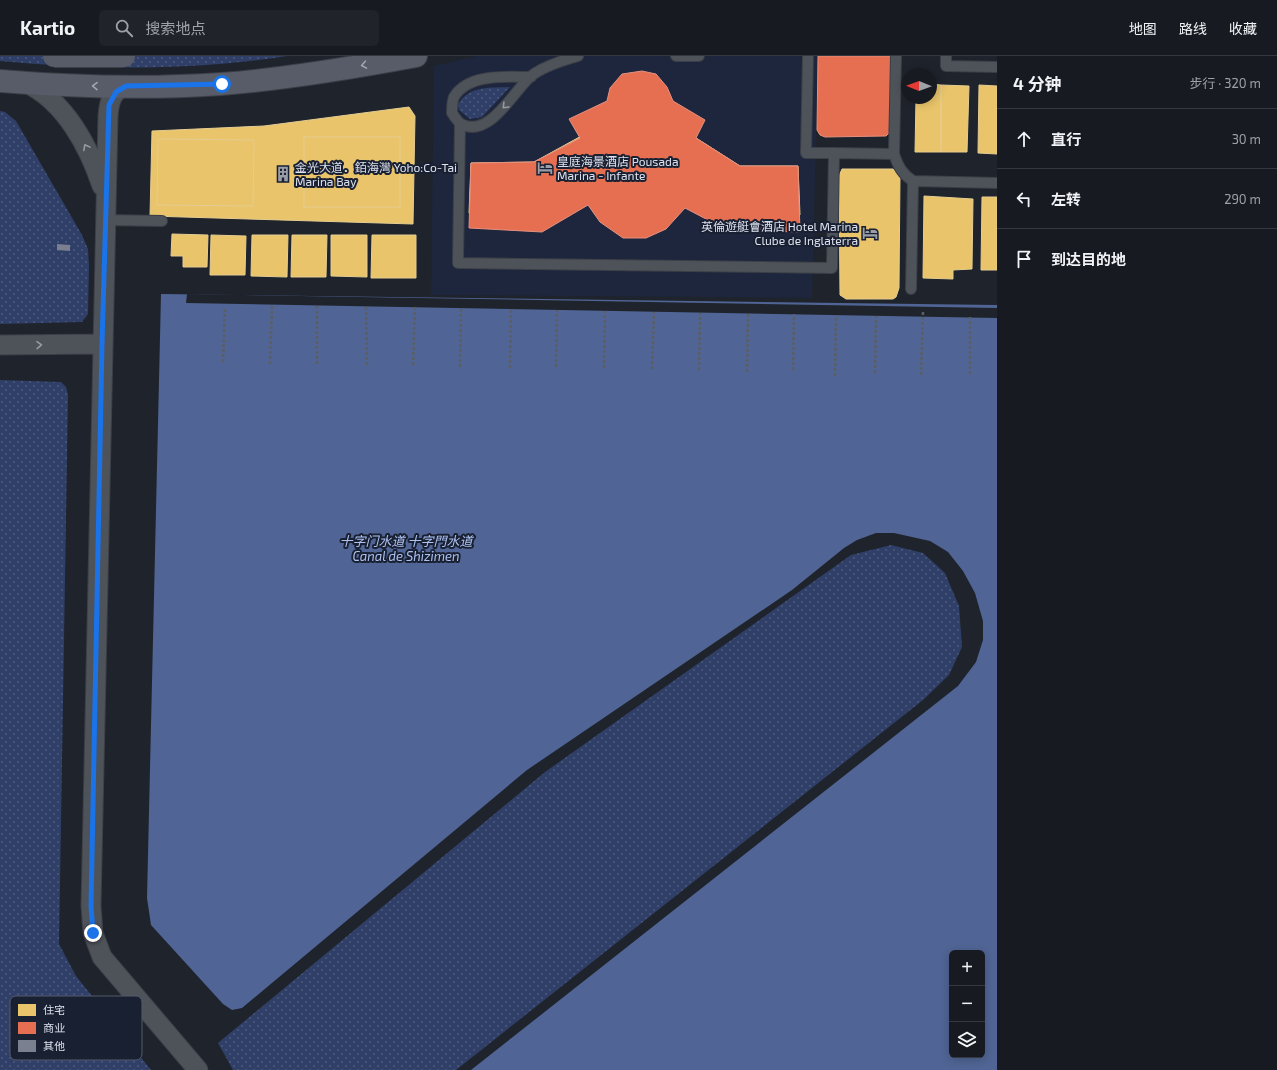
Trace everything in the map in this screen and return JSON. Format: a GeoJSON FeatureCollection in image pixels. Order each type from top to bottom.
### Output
{"type":"FeatureCollection","features":[{"type":"Feature","properties":{"kind":"main road"},"geometry":{"type":"LineString","coordinates":[[54,56],[124,56]]}},
{"type":"Feature","properties":{"kind":"main road"},"geometry":{"type":"LineString","coordinates":[[0,81],[126,86],[222,84],[327,72],[416,56]]}},
{"type":"Feature","properties":{"kind":"street"},"geometry":{"type":"LineString","coordinates":[[26,83],[39,89],[69,121],[84,143],[95,166],[105,196]]}},
{"type":"Feature","properties":{"kind":"street"},"geometry":{"type":"LineString","coordinates":[[126,86],[116,92],[109,105],[105,196],[91,906],[93,933],[102,957],[135,996]]}},
{"type":"Feature","properties":{"kind":"street"},"geometry":{"type":"LineString","coordinates":[[0,346],[102,344]]}},
{"type":"Feature","properties":{"kind":"street"},"geometry":{"type":"LineString","coordinates":[[142,1004],[198,1070]]}},
{"type":"Feature","properties":{"kind":"lane"},"geometry":{"type":"LineString","coordinates":[[460,124],[474,128],[489,122],[531,76],[563,60],[578,56]]}},
{"type":"Feature","properties":{"kind":"lane"},"geometry":{"type":"LineString","coordinates":[[676,56],[699,56]]}},
{"type":"Feature","properties":{"kind":"lane"},"geometry":{"type":"LineString","coordinates":[[808,56],[806,153],[894,154]]}},
{"type":"Feature","properties":{"kind":"lane"},"geometry":{"type":"LineString","coordinates":[[896,56],[894,154],[898,166],[906,176],[913,181],[997,183]]}},
{"type":"Feature","properties":{"kind":"lane"},"geometry":{"type":"LineString","coordinates":[[946,56],[946,66],[997,67]]}},
{"type":"Feature","properties":{"kind":"lane"},"geometry":{"type":"LineString","coordinates":[[531,76],[495,78],[476,81],[463,87],[453,98],[452,113],[460,124],[458,263],[832,268],[834,153]]}},
{"type":"Feature","properties":{"kind":"lane"},"geometry":{"type":"LineString","coordinates":[[911,289],[913,181]]}},
{"type":"Feature","properties":{"kind":"lane"},"geometry":{"type":"LineString","coordinates":[[105,220],[162,221]]}},
{"type":"Feature","properties":{"kind":"path"},"geometry":{"type":"LineString","coordinates":[[270,364],[272,305]]}},
{"type":"Feature","properties":{"kind":"path"},"geometry":{"type":"LineString","coordinates":[[223,362],[225,306]]}},
{"type":"Feature","properties":{"kind":"path"},"geometry":{"type":"LineString","coordinates":[[317,306],[317,364]]}},
{"type":"Feature","properties":{"kind":"path"},"geometry":{"type":"LineString","coordinates":[[366,307],[367,365]]}},
{"type":"Feature","properties":{"kind":"path"},"geometry":{"type":"LineString","coordinates":[[413,365],[415,307]]}},
{"type":"Feature","properties":{"kind":"path"},"geometry":{"type":"LineString","coordinates":[[460,367],[461,308]]}},
{"type":"Feature","properties":{"kind":"path"},"geometry":{"type":"LineString","coordinates":[[510,368],[511,309]]}},
{"type":"Feature","properties":{"kind":"path"},"geometry":{"type":"LineString","coordinates":[[556,367],[557,310]]}},
{"type":"Feature","properties":{"kind":"path"},"geometry":{"type":"LineString","coordinates":[[604,368],[605,311]]}},
{"type":"Feature","properties":{"kind":"path"},"geometry":{"type":"LineString","coordinates":[[652,369],[654,312]]}},
{"type":"Feature","properties":{"kind":"path"},"geometry":{"type":"LineString","coordinates":[[922,375],[923,312]]}},
{"type":"Feature","properties":{"kind":"path"},"geometry":{"type":"LineString","coordinates":[[698,370],[700,313]]}},
{"type":"Feature","properties":{"kind":"path"},"geometry":{"type":"LineString","coordinates":[[747,372],[748,314]]}},
{"type":"Feature","properties":{"kind":"path"},"geometry":{"type":"LineString","coordinates":[[793,370],[794,314]]}},
{"type":"Feature","properties":{"kind":"path"},"geometry":{"type":"LineString","coordinates":[[835,376],[836,315]]}},
{"type":"Feature","properties":{"kind":"path"},"geometry":{"type":"LineString","coordinates":[[875,373],[876,316]]}},
{"type":"Feature","properties":{"kind":"path"},"geometry":{"type":"LineString","coordinates":[[970,317],[970,374]]}},
{"type":"Feature","properties":{"kind":"shaded area"},"geometry":{"type":"Polygon","coordinates":[[[0,56],[287,56],[251,61],[179,67],[144,68],[72,66],[0,61],[0,56]]]}},
{"type":"Feature","properties":{"kind":"shaded area"},"geometry":{"type":"Polygon","coordinates":[[[477,56],[818,56],[812,298],[431,295],[434,66],[477,56]]]}},
{"type":"Feature","properties":{"kind":"shaded area"},"geometry":{"type":"Polygon","coordinates":[[[510,87],[482,117],[470,119],[459,110],[458,104],[469,93],[481,89],[510,87]]]}},
{"type":"Feature","properties":{"kind":"shaded area"},"geometry":{"type":"Polygon","coordinates":[[[0,111],[5,112],[16,121],[82,235],[88,249],[88,314],[82,322],[0,324],[0,111]]]}},
{"type":"Feature","properties":{"kind":"shaded area"},"geometry":{"type":"Polygon","coordinates":[[[0,380],[61,382],[66,387],[68,395],[59,944],[76,976],[92,996],[10,996],[10,1060],[142,1060],[142,1059],[151,1070],[0,1070],[0,380]]]}},
{"type":"Feature","properties":{"kind":"shaded area"},"geometry":{"type":"Polygon","coordinates":[[[891,545],[923,553],[945,573],[959,606],[962,647],[949,675],[923,700],[456,1070],[233,1070],[218,1043],[545,772],[851,555],[891,545]]]}},
{"type":"Feature","properties":{"kind":"water","name":"十字门水道 十字門水道 Canal de Shizimen"},"geometry":{"type":"Polygon","coordinates":[[[161,294],[997,305],[997,1070],[471,1070],[958,686],[976,662],[983,640],[983,621],[975,593],[963,571],[948,552],[930,541],[894,533],[876,533],[857,540],[844,548],[792,590],[527,770],[242,1008],[232,1010],[223,1004],[151,925],[147,898],[161,294]]]}},
{"type":"Feature","properties":{"kind":"pier"},"geometry":{"type":"Polygon","coordinates":[[[187,294],[997,308],[997,318],[186,303],[187,294]]]}},
{"type":"Feature","properties":{"kind":"building: 住宅"},"geometry":{"type":"Polygon","coordinates":[[[937,85],[941,85],[941,152],[915,152],[916,104],[937,104],[937,85]]]}},
{"type":"Feature","properties":{"kind":"building: 住宅"},"geometry":{"type":"Polygon","coordinates":[[[941,85],[969,86],[967,152],[941,152],[941,85]]]}},
{"type":"Feature","properties":{"kind":"building: 住宅"},"geometry":{"type":"Polygon","coordinates":[[[979,85],[997,86],[997,154],[978,153],[979,85]]]}},
{"type":"Feature","properties":{"kind":"building: 住宅","name":"金光大道．銆海灣 Yoho:Co-Tai Marina Bay"},"geometry":{"type":"Polygon","coordinates":[[[409,107],[415,116],[413,224],[150,216],[152,131],[264,126],[409,107]]]}},
{"type":"Feature","properties":{"kind":"building: 住宅","name":"皇庭海景酒店 Pousada Marina - Infante"},"geometry":{"type":"Polygon","coordinates":[[[605,123],[621,136],[639,130],[651,136],[665,123],[687,137],[696,138],[740,166],[798,166],[800,215],[737,214],[650,167],[637,170],[626,164],[540,215],[469,213],[471,163],[534,162],[605,123]]]}},
{"type":"Feature","properties":{"kind":"building: 住宅"},"geometry":{"type":"Polygon","coordinates":[[[304,137],[400,137],[400,207],[304,207],[304,137]]]}},
{"type":"Feature","properties":{"kind":"building: 住宅"},"geometry":{"type":"Polygon","coordinates":[[[158,139],[254,140],[253,206],[157,205],[158,139]]]}},
{"type":"Feature","properties":{"kind":"building: 住宅","name":"英倫遊艇會酒店 Hotel Marina Clube de Inglaterra"},"geometry":{"type":"Polygon","coordinates":[[[842,169],[893,169],[900,174],[899,288],[896,297],[893,299],[846,299],[840,295],[839,176],[842,169]]]}},
{"type":"Feature","properties":{"kind":"building: 住宅"},"geometry":{"type":"Polygon","coordinates":[[[924,196],[973,199],[972,269],[953,270],[953,279],[923,278],[924,196]]]}},
{"type":"Feature","properties":{"kind":"building: 住宅"},"geometry":{"type":"Polygon","coordinates":[[[982,197],[997,197],[997,270],[981,270],[982,197]]]}},
{"type":"Feature","properties":{"kind":"building: 住宅"},"geometry":{"type":"Polygon","coordinates":[[[172,234],[208,235],[207,267],[183,267],[183,256],[171,256],[172,234]]]}},
{"type":"Feature","properties":{"kind":"building: 住宅"},"geometry":{"type":"Polygon","coordinates":[[[211,235],[246,236],[245,275],[210,275],[211,235]]]}},
{"type":"Feature","properties":{"kind":"building: 住宅"},"geometry":{"type":"Polygon","coordinates":[[[252,235],[288,235],[287,277],[251,276],[252,235]]]}},
{"type":"Feature","properties":{"kind":"building: 住宅"},"geometry":{"type":"Polygon","coordinates":[[[292,235],[327,235],[326,277],[291,277],[292,235]]]}},
{"type":"Feature","properties":{"kind":"building: 住宅"},"geometry":{"type":"Polygon","coordinates":[[[331,235],[367,235],[367,277],[331,276],[331,235]]]}},
{"type":"Feature","properties":{"kind":"building: 住宅"},"geometry":{"type":"Polygon","coordinates":[[[372,235],[416,235],[416,278],[371,278],[372,235]]]}},
{"type":"Feature","properties":{"kind":"building: 商业"},"geometry":{"type":"Polygon","coordinates":[[[818,56],[892,56],[890,132],[886,136],[825,137],[820,135],[817,130],[818,56]]]}},
{"type":"Feature","properties":{"kind":"building: 商业"},"geometry":{"type":"Polygon","coordinates":[[[642,71],[656,74],[667,87],[673,101],[705,120],[696,138],[740,166],[798,166],[800,232],[727,230],[685,208],[666,229],[646,238],[623,238],[600,222],[588,205],[542,232],[469,228],[471,163],[534,162],[580,138],[569,119],[607,101],[610,88],[622,74],[642,71]]]}},
{"type":"Feature","properties":{"kind":"building: 其他"},"geometry":{"type":"Polygon","coordinates":[[[57,244],[70,245],[70,251],[57,250],[57,244]]]}},
{"type":"Feature","properties":{"kind":"place","name":"皇庭海景酒店 Pousada Marina - Infante"},"geometry":{"type":"Point","coordinates":[545,168]}},
{"type":"Feature","properties":{"kind":"place","name":"金光大道．銆海灣 Yoho:Co-Tai Marina Bay"},"geometry":{"type":"Point","coordinates":[283,174]}},
{"type":"Feature","properties":{"kind":"place","name":"英倫遊艇會酒店 Hotel Marina Clube de Inglaterra"},"geometry":{"type":"Point","coordinates":[870,233]}},
{"type":"Feature","properties":{"kind":"route"},"geometry":{"type":"LineString","coordinates":[[93,933],[91,906],[105,196],[109,105],[116,92],[126,86],[222,84]]}}]}
